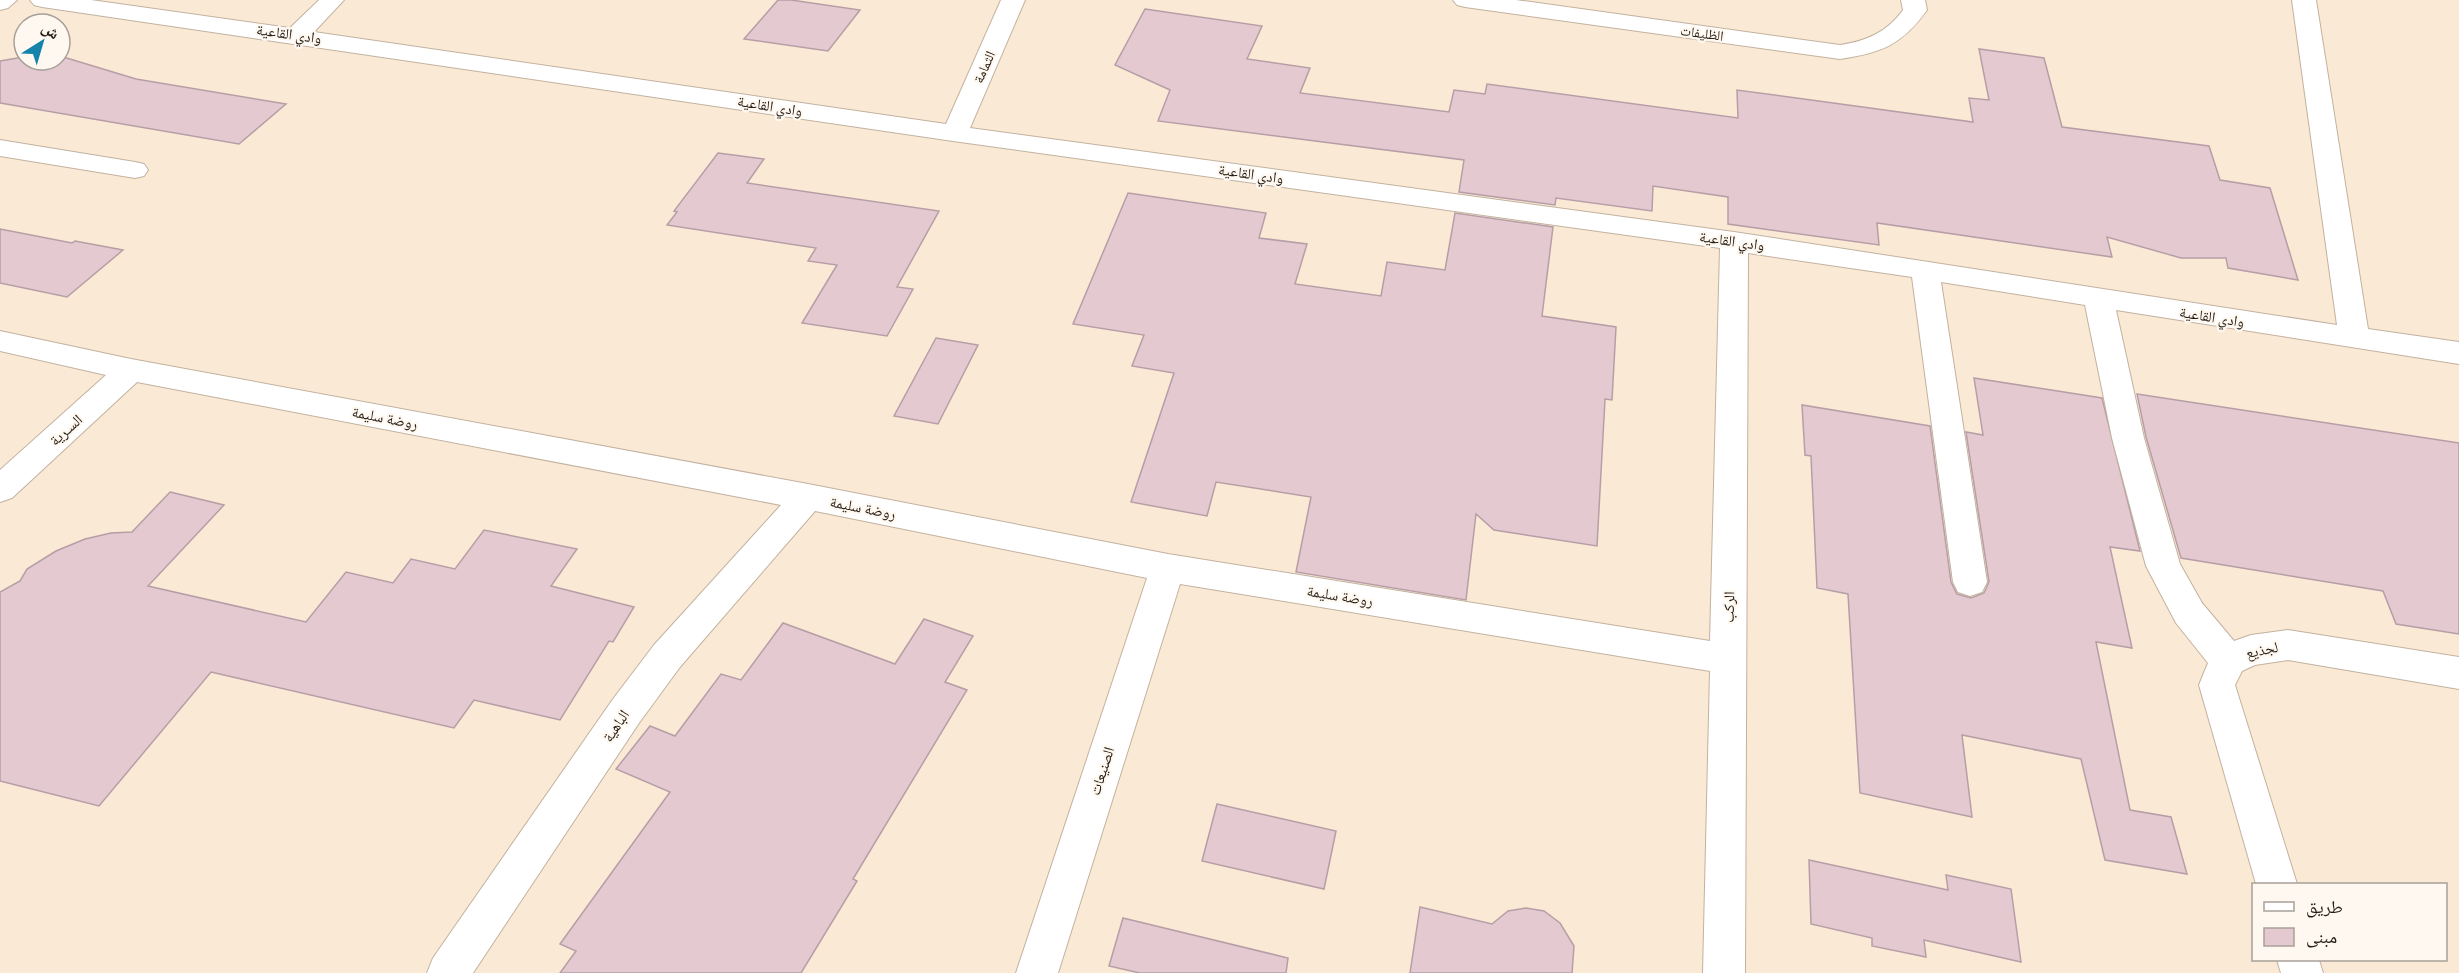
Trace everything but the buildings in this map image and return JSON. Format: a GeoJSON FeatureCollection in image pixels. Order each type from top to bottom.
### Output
{"type":"FeatureCollection","features":[{"type":"Feature","properties":{"kind":"street"},"geometry":{"type":"LineString","coordinates":[[0,3],[5,0]]}},
{"type":"Feature","properties":{"kind":"street","name":"وادي القاعية"},"geometry":{"type":"LineString","coordinates":[[42,0],[80,2],[955,133],[1734,241],[1925,270],[2099,300],[2459,353]]}},
{"type":"Feature","properties":{"kind":"street"},"geometry":{"type":"LineString","coordinates":[[297,35],[332,0]]}},
{"type":"Feature","properties":{"kind":"street","name":"الثمامة"},"geometry":{"type":"LineString","coordinates":[[955,133],[1013,0]]}},
{"type":"Feature","properties":{"kind":"street","name":"الظليفات"},"geometry":{"type":"LineString","coordinates":[[1465,0],[1840,52],[1872,47],[1892,37],[1905,25],[1915,10],[1913,0]]}},
{"type":"Feature","properties":{"kind":"street"},"geometry":{"type":"LineString","coordinates":[[2304,0],[2354,339]]}},
{"type":"Feature","properties":{"kind":"street"},"geometry":{"type":"LineString","coordinates":[[0,148],[135,170]]}},
{"type":"Feature","properties":{"kind":"street","name":"الركب"},"geometry":{"type":"LineString","coordinates":[[1724,973],[1734,241]]}},
{"type":"Feature","properties":{"kind":"street"},"geometry":{"type":"LineString","coordinates":[[1925,270],[1970,582]]}},
{"type":"Feature","properties":{"kind":"street"},"geometry":{"type":"LineString","coordinates":[[2099,300],[2128,438],[2163,566],[2189,613],[2228,660]]}},
{"type":"Feature","properties":{"kind":"street","name":"روضة سليمة"},"geometry":{"type":"LineString","coordinates":[[0,341],[131,370],[808,497],[1168,568],[1728,659]]}},
{"type":"Feature","properties":{"kind":"street","name":"السـرية"},"geometry":{"type":"LineString","coordinates":[[0,489],[131,370]]}},
{"type":"Feature","properties":{"kind":"street","name":"الباهية"},"geometry":{"type":"LineString","coordinates":[[448,973],[626,711],[667,656],[808,497]]}},
{"type":"Feature","properties":{"kind":"street","name":"الصنيعات"},"geometry":{"type":"LineString","coordinates":[[1037,973],[1168,568]]}},
{"type":"Feature","properties":{"kind":"street","name":"لجذيع"},"geometry":{"type":"LineString","coordinates":[[2275,883],[2217,685],[2228,660],[2251,650],[2288,645],[2459,673]]}}]}
